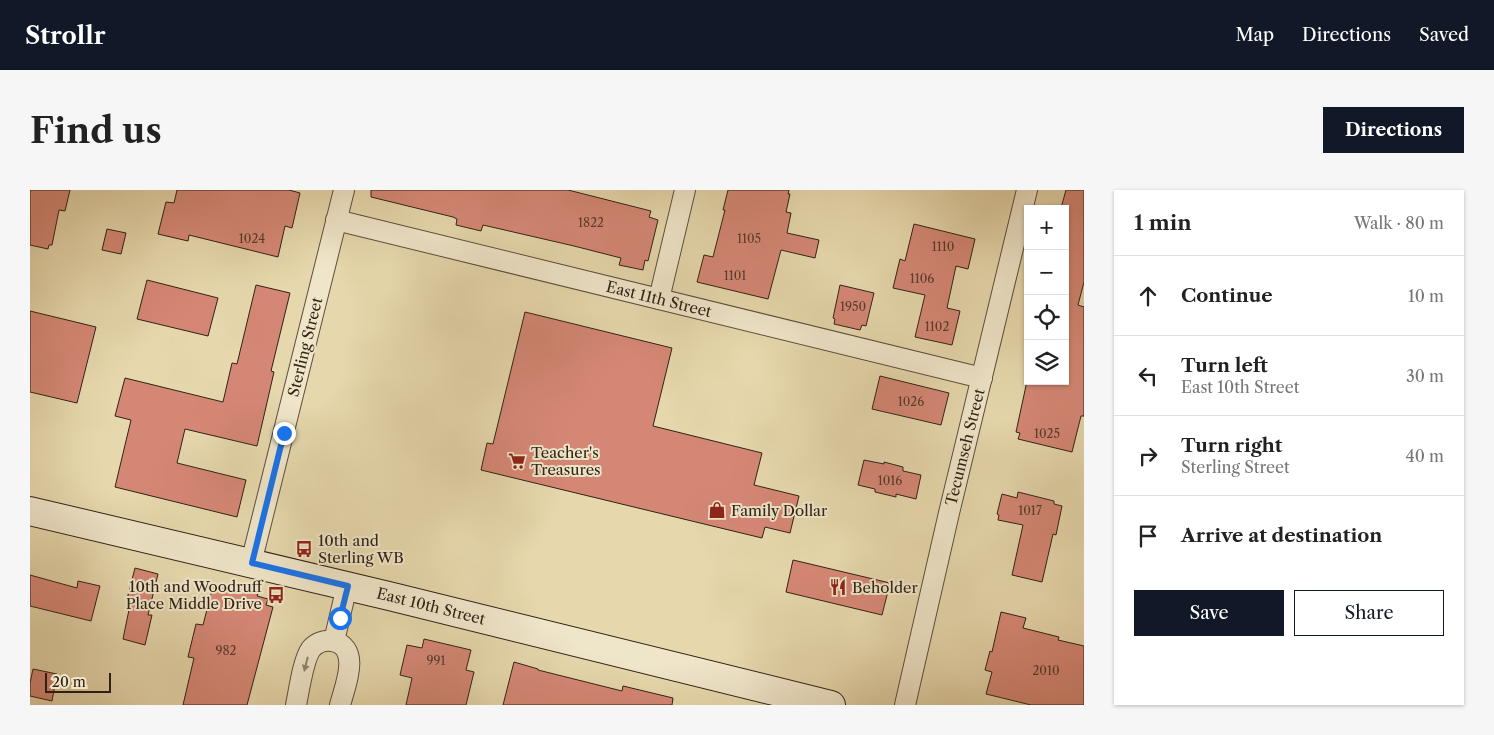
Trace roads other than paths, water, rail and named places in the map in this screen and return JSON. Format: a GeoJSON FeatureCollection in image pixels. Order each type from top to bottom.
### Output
{"type":"FeatureCollection","features":[{"type":"Feature","properties":{"kind":"main road","name":"East 10th Street"},"geometry":{"type":"LineString","coordinates":[[30,511],[348,586],[776,699],[830,705]]}},
{"type":"Feature","properties":{"kind":"street","name":"Sterling Street"},"geometry":{"type":"LineString","coordinates":[[252,563],[344,190]]}},
{"type":"Feature","properties":{"kind":"street"},"geometry":{"type":"LineString","coordinates":[[659,299],[686,190]]}},
{"type":"Feature","properties":{"kind":"street","name":"Tecumseh Street"},"geometry":{"type":"LineString","coordinates":[[905,705],[1027,190]]}},
{"type":"Feature","properties":{"kind":"street","name":"East 11th Street"},"geometry":{"type":"LineString","coordinates":[[336,220],[982,378]]}},
{"type":"Feature","properties":{"kind":"street"},"geometry":{"type":"LineString","coordinates":[[334,641],[348,586]]}},
{"type":"Feature","properties":{"kind":"street"},"geometry":{"type":"LineString","coordinates":[[296,705],[311,649],[320,642],[334,641],[343,646],[349,655],[349,667],[340,705]]}},
{"type":"Feature","properties":{"kind":"place","name":"Teacher's Treasures"},"geometry":{"type":"Point","coordinates":[517,461]}},
{"type":"Feature","properties":{"kind":"place","name":"Family Dollar"},"geometry":{"type":"Point","coordinates":[717,510]}},
{"type":"Feature","properties":{"kind":"place","name":"10th and Sterling WB"},"geometry":{"type":"Point","coordinates":[304,549]}},
{"type":"Feature","properties":{"kind":"place","name":"Beholder"},"geometry":{"type":"Point","coordinates":[838,587]}},
{"type":"Feature","properties":{"kind":"place","name":"10th and Woodruff Place Middle Drive"},"geometry":{"type":"Point","coordinates":[276,595]}}]}
